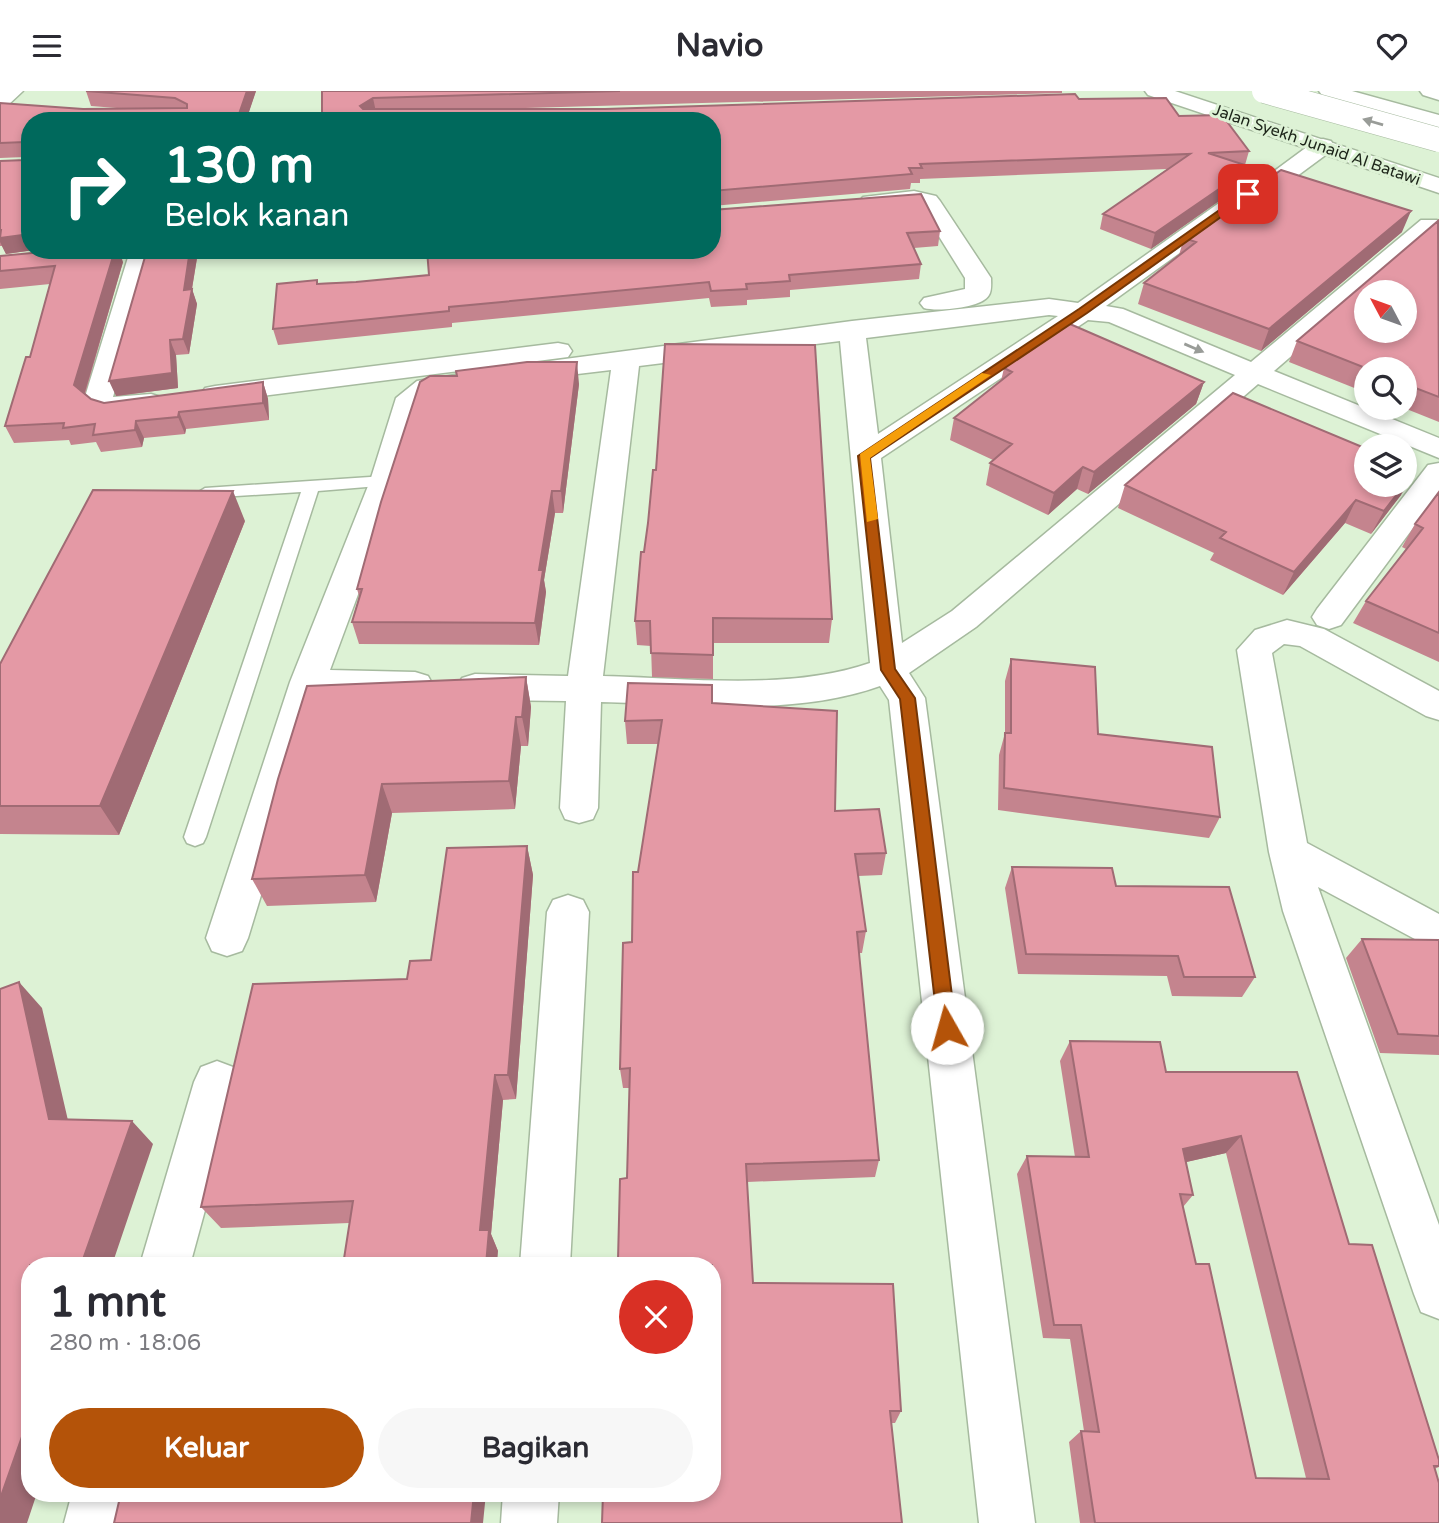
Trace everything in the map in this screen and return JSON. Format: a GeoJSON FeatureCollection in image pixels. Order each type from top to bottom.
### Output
{"type":"FeatureCollection","features":[{"type":"Feature","properties":{"kind":"main road"},"geometry":{"type":"LineString","coordinates":[[0,102],[13,91]]}},
{"type":"Feature","properties":{"kind":"main road","name":"Jalan Syekh Junaid Al Batawi"},"geometry":{"type":"LineString","coordinates":[[1155,91],[1439,185]]}},
{"type":"Feature","properties":{"kind":"main road"},"geometry":{"type":"LineString","coordinates":[[1264,91],[1439,141]]}},
{"type":"Feature","properties":{"kind":"main road"},"geometry":{"type":"LineString","coordinates":[[1311,91],[1300,100],[1298,108],[1312,125],[1343,141],[1439,175]]}},
{"type":"Feature","properties":{"kind":"main road"},"geometry":{"type":"LineString","coordinates":[[1329,91],[1439,122]]}},
{"type":"Feature","properties":{"kind":"main road"},"geometry":{"type":"LineString","coordinates":[[864,456],[1272,185],[1323,146]]}},
{"type":"Feature","properties":{"kind":"main road"},"geometry":{"type":"LineString","coordinates":[[140,259],[98,400],[111,408],[950,300],[978,293],[978,278],[928,201],[914,198],[847,204]]}},
{"type":"Feature","properties":{"kind":"main road"},"geometry":{"type":"LineString","coordinates":[[1404,216],[1434,227]]}},
{"type":"Feature","properties":{"kind":"main road"},"geometry":{"type":"LineString","coordinates":[[309,682],[584,691],[781,692],[842,686],[888,670],[964,619],[1434,227]]}},
{"type":"Feature","properties":{"kind":"main road"},"geometry":{"type":"LineString","coordinates":[[227,938],[309,682],[385,481],[410,398],[415,392],[427,387],[852,329],[1049,307],[1083,311],[1098,328],[1439,449]]}},
{"type":"Feature","properties":{"kind":"main road"},"geometry":{"type":"LineString","coordinates":[[852,329],[888,670],[907,698],[1007,1523]]}},
{"type":"Feature","properties":{"kind":"main road"},"geometry":{"type":"LineString","coordinates":[[579,808],[584,691],[626,359]]}},
{"type":"Feature","properties":{"kind":"main road"},"geometry":{"type":"LineString","coordinates":[[1247,381],[1354,434]]}},
{"type":"Feature","properties":{"kind":"main road"},"geometry":{"type":"LineString","coordinates":[[1329,617],[1439,472],[1417,463]]}},
{"type":"Feature","properties":{"kind":"main road"},"geometry":{"type":"LineString","coordinates":[[1439,707],[1312,637],[1294,630],[1269,634],[1254,650],[1289,852],[1304,911],[1439,1294]]}},
{"type":"Feature","properties":{"kind":"main road"},"geometry":{"type":"LineString","coordinates":[[1289,852],[1439,934]]}},
{"type":"Feature","properties":{"kind":"main road"},"geometry":{"type":"LineString","coordinates":[[546,1257],[568,912]]}},
{"type":"Feature","properties":{"kind":"main road"},"geometry":{"type":"LineString","coordinates":[[167,1257],[217,1082]]}},
{"type":"Feature","properties":{"kind":"main road"},"geometry":{"type":"LineString","coordinates":[[92,1523],[98,1502]]}},
{"type":"Feature","properties":{"kind":"main road"},"geometry":{"type":"LineString","coordinates":[[529,1523],[530,1502]]}},
{"type":"Feature","properties":{"kind":"lane"},"geometry":{"type":"LineString","coordinates":[[188,494],[385,481]]}},
{"type":"Feature","properties":{"kind":"lane"},"geometry":{"type":"LineString","coordinates":[[195,837],[311,487]]}},
{"type":"Feature","properties":{"kind":"building"},"geometry":{"type":"Polygon","coordinates":[[[86,91],[247,91],[240,112],[21,112],[21,142],[0,143],[0,103],[83,109],[187,108],[187,104],[175,98],[86,91]]]}},
{"type":"Feature","properties":{"kind":"building"},"geometry":{"type":"Polygon","coordinates":[[[322,91],[620,91],[373,98],[360,106],[363,109],[605,109],[1075,94],[1079,99],[1166,98],[1179,116],[1222,115],[1249,151],[1208,153],[1251,167],[1155,233],[1103,214],[1190,154],[920,164],[922,168],[909,168],[912,174],[721,190],[721,112],[322,112],[322,91]]]}},
{"type":"Feature","properties":{"kind":"building"},"geometry":{"type":"Polygon","coordinates":[[[21,160],[21,235],[0,238],[0,161],[21,160]]]}},
{"type":"Feature","properties":{"kind":"building"},"geometry":{"type":"Polygon","coordinates":[[[1281,170],[1411,211],[1269,329],[1144,283],[1196,242],[1184,238],[1281,170]]]}},
{"type":"Feature","properties":{"kind":"building"},"geometry":{"type":"Polygon","coordinates":[[[921,194],[940,231],[907,233],[921,264],[789,275],[790,281],[746,284],[747,289],[711,291],[709,282],[449,307],[449,311],[273,329],[277,284],[317,280],[317,284],[356,282],[429,275],[428,259],[721,259],[721,209],[921,194]]]}},
{"type":"Feature","properties":{"kind":"building"},"geometry":{"type":"Polygon","coordinates":[[[1438,221],[1439,397],[1417,389],[1417,357],[1354,357],[1354,363],[1297,341],[1354,292],[1354,343],[1418,343],[1418,280],[1369,280],[1438,221]]]}},
{"type":"Feature","properties":{"kind":"building"},"geometry":{"type":"Polygon","coordinates":[[[21,254],[21,259],[112,259],[74,385],[91,399],[104,403],[263,382],[263,403],[179,412],[178,417],[136,421],[135,430],[93,435],[95,424],[63,428],[64,423],[5,426],[26,357],[30,357],[55,266],[0,271],[0,256],[21,254]]]}},
{"type":"Feature","properties":{"kind":"building"},"geometry":{"type":"Polygon","coordinates":[[[144,259],[189,259],[184,290],[192,289],[183,339],[170,340],[172,373],[109,381],[144,259]]]}},
{"type":"Feature","properties":{"kind":"building"},"geometry":{"type":"Polygon","coordinates":[[[1063,321],[1204,382],[1094,472],[1083,467],[1054,493],[990,463],[1012,444],[954,418],[1012,372],[1004,368],[1063,321]]]}},
{"type":"Feature","properties":{"kind":"building"},"geometry":{"type":"Polygon","coordinates":[[[665,344],[815,345],[832,619],[713,618],[713,655],[651,653],[650,621],[635,621],[641,552],[644,552],[653,470],[656,470],[665,344]]]}},
{"type":"Feature","properties":{"kind":"building"},"geometry":{"type":"Polygon","coordinates":[[[527,362],[577,362],[561,491],[552,491],[539,570],[543,570],[535,623],[352,622],[362,589],[357,589],[381,502],[420,382],[430,376],[457,376],[456,371],[527,362]]]}},
{"type":"Feature","properties":{"kind":"building"},"geometry":{"type":"Polygon","coordinates":[[[1233,393],[1354,444],[1354,497],[1395,497],[1384,511],[1356,500],[1294,572],[1220,538],[1226,532],[1125,485],[1233,393]]]}},
{"type":"Feature","properties":{"kind":"building"},"geometry":{"type":"Polygon","coordinates":[[[93,490],[233,491],[100,806],[0,806],[0,664],[93,490]]]}},
{"type":"Feature","properties":{"kind":"building"},"geometry":{"type":"Polygon","coordinates":[[[1439,492],[1439,633],[1366,601],[1423,528],[1415,524],[1439,492]]]}},
{"type":"Feature","properties":{"kind":"building"},"geometry":{"type":"Polygon","coordinates":[[[1011,659],[1095,667],[1098,734],[1212,747],[1220,817],[1004,788],[1005,733],[1011,733],[1011,659]]]}},
{"type":"Feature","properties":{"kind":"building"},"geometry":{"type":"Polygon","coordinates":[[[526,677],[522,717],[516,717],[509,781],[382,784],[365,875],[252,879],[278,779],[307,686],[526,677]]]}},
{"type":"Feature","properties":{"kind":"building"},"geometry":{"type":"Polygon","coordinates":[[[628,683],[712,685],[712,703],[837,711],[835,811],[879,809],[886,853],[855,854],[866,931],[857,932],[879,1160],[746,1164],[753,1283],[893,1284],[901,1411],[890,1411],[902,1523],[602,1523],[603,1502],[721,1502],[721,1257],[618,1257],[620,1179],[627,1178],[630,1068],[620,1069],[623,943],[632,942],[633,872],[638,872],[662,720],[625,721],[628,683]]]}},
{"type":"Feature","properties":{"kind":"building"},"geometry":{"type":"Polygon","coordinates":[[[527,846],[508,1075],[495,1075],[480,1230],[489,1230],[487,1257],[344,1257],[353,1201],[201,1207],[253,984],[407,979],[410,961],[431,960],[447,848],[527,846]]]}},
{"type":"Feature","properties":{"kind":"building"},"geometry":{"type":"Polygon","coordinates":[[[1012,867],[1112,868],[1116,886],[1229,887],[1255,977],[1184,977],[1178,956],[1026,954],[1012,867]]]}},
{"type":"Feature","properties":{"kind":"building"},"geometry":{"type":"Polygon","coordinates":[[[1362,939],[1439,940],[1439,1036],[1398,1034],[1362,939]]]}},
{"type":"Feature","properties":{"kind":"building"},"geometry":{"type":"Polygon","coordinates":[[[19,982],[49,1119],[132,1121],[84,1257],[21,1257],[21,1440],[0,1499],[0,989],[19,982]]]}},
{"type":"Feature","properties":{"kind":"building"},"geometry":{"type":"Polygon","coordinates":[[[1070,1041],[1160,1042],[1166,1072],[1297,1072],[1349,1244],[1372,1245],[1439,1460],[1439,1466],[1434,1466],[1439,1483],[1439,1523],[1095,1523],[1081,1431],[1099,1432],[1081,1325],[1054,1325],[1027,1156],[1089,1157],[1070,1041]],[[1241,1136],[1183,1149],[1193,1195],[1180,1194],[1196,1264],[1209,1264],[1256,1478],[1329,1479],[1241,1136]]]}},
{"type":"Feature","properties":{"kind":"building"},"geometry":{"type":"Polygon","coordinates":[[[119,1502],[473,1502],[471,1523],[114,1523],[119,1502]]]}},
{"type":"Feature","properties":{"kind":"slow traffic"},"geometry":{"type":"LineString","coordinates":[[871,519],[864,456],[986,375]]}},
{"type":"Feature","properties":{"kind":"route"},"geometry":{"type":"LineString","coordinates":[[947,1028],[907,698],[888,670],[864,456],[1083,311],[1248,194]]}}]}
